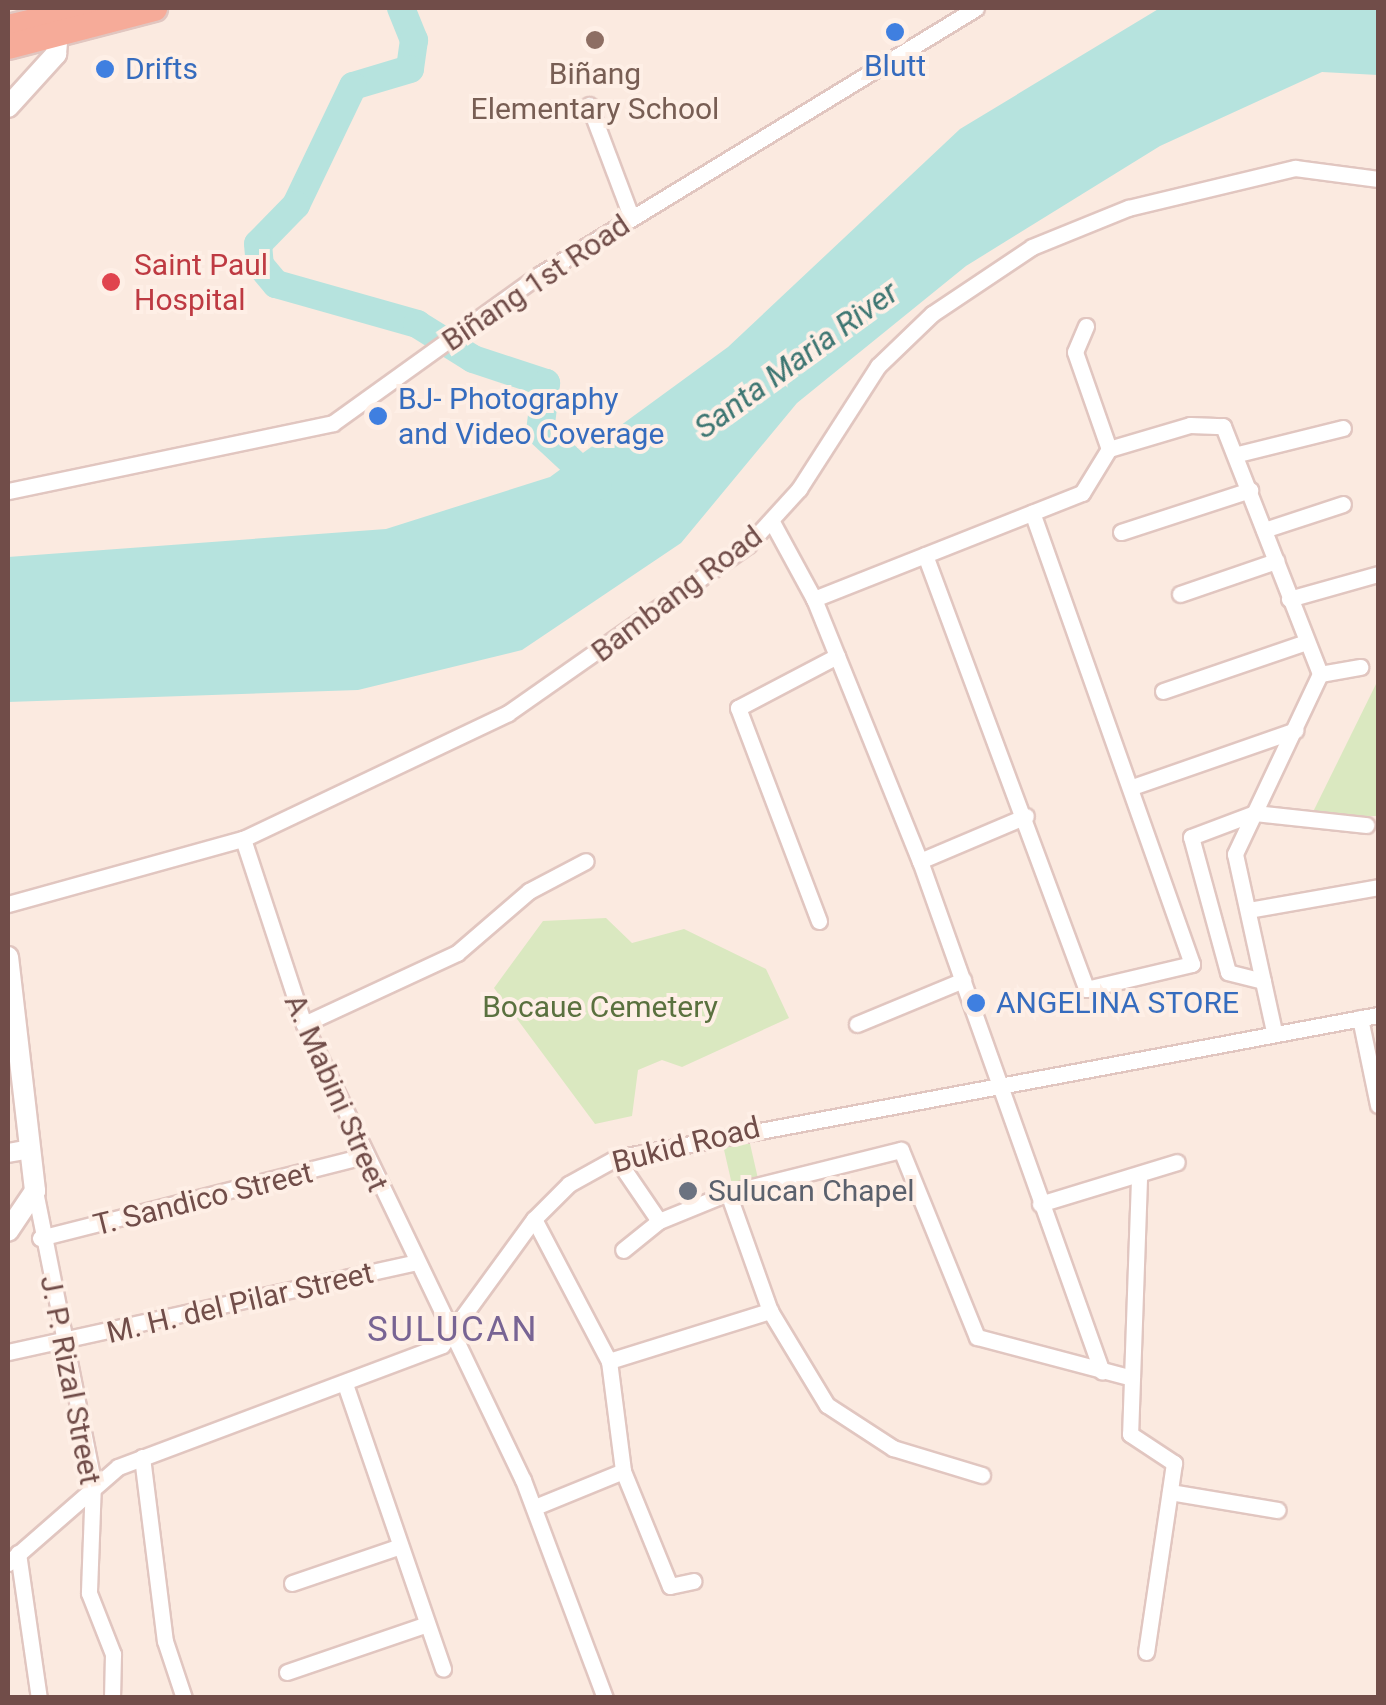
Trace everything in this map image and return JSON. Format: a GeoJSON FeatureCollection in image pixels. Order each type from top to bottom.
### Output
{"type":"FeatureCollection","features":[{"type":"Feature","properties":{"kind":"highway"},"geometry":{"type":"LineString","coordinates":[[8,46],[87,8]]}},
{"type":"Feature","properties":{"kind":"highway"},"geometry":{"type":"LineString","coordinates":[[8,27],[60,24],[154,8]]}},
{"type":"Feature","properties":{"kind":"main road"},"geometry":{"type":"LineString","coordinates":[[8,107],[51,62],[60,24]]}},
{"type":"Feature","properties":{"kind":"main road"},"geometry":{"type":"LineString","coordinates":[[8,956],[34,1191],[8,1231]]}},
{"type":"Feature","properties":{"kind":"street","name":"Biñang 1st Road"},"geometry":{"type":"LineString","coordinates":[[8,492],[317,430],[631,216],[976,8]]}},
{"type":"Feature","properties":{"kind":"street"},"geometry":{"type":"LineString","coordinates":[[590,105],[631,216]]}},
{"type":"Feature","properties":{"kind":"street","name":"Bambang Road"},"geometry":{"type":"LineString","coordinates":[[8,904],[242,839],[508,713],[666,610],[772,522],[878,366],[932,314],[1032,247],[1128,208],[1295,168],[1378,178]]}},
{"type":"Feature","properties":{"kind":"street"},"geometry":{"type":"LineString","coordinates":[[1086,326],[1075,352],[1109,449]]}},
{"type":"Feature","properties":{"kind":"street"},"geometry":{"type":"LineString","coordinates":[[814,599],[1082,493],[1109,449],[1214,423],[1238,454],[1320,674],[1234,854],[1271,1019]]}},
{"type":"Feature","properties":{"kind":"street"},"geometry":{"type":"LineString","coordinates":[[1238,454],[1343,428]]}},
{"type":"Feature","properties":{"kind":"street"},"geometry":{"type":"LineString","coordinates":[[1121,532],[1250,490]]}},
{"type":"Feature","properties":{"kind":"street"},"geometry":{"type":"LineString","coordinates":[[1264,530],[1343,504]]}},
{"type":"Feature","properties":{"kind":"street"},"geometry":{"type":"LineString","coordinates":[[925,555],[1026,816],[1086,989],[1192,964],[1178,910],[1135,786],[1032,512]]}},
{"type":"Feature","properties":{"kind":"street"},"geometry":{"type":"LineString","coordinates":[[772,522],[814,599],[920,860],[994,1058],[1040,1204],[1102,1372]]}},
{"type":"Feature","properties":{"kind":"street"},"geometry":{"type":"LineString","coordinates":[[1180,594],[1276,561]]}},
{"type":"Feature","properties":{"kind":"street"},"geometry":{"type":"LineString","coordinates":[[1289,599],[1378,574]]}},
{"type":"Feature","properties":{"kind":"street"},"geometry":{"type":"LineString","coordinates":[[1164,691],[1306,642]]}},
{"type":"Feature","properties":{"kind":"street"},"geometry":{"type":"LineString","coordinates":[[819,921],[738,708],[837,656]]}},
{"type":"Feature","properties":{"kind":"street"},"geometry":{"type":"LineString","coordinates":[[1320,674],[1360,667]]}},
{"type":"Feature","properties":{"kind":"street"},"geometry":{"type":"LineString","coordinates":[[1135,786],[1296,730]]}},
{"type":"Feature","properties":{"kind":"street"},"geometry":{"type":"LineString","coordinates":[[1263,981],[1228,972],[1191,837],[1255,813],[1366,825]]}},
{"type":"Feature","properties":{"kind":"street"},"geometry":{"type":"LineString","coordinates":[[920,860],[1026,816]]}},
{"type":"Feature","properties":{"kind":"street","name":"A. Mabini Street"},"geometry":{"type":"LineString","coordinates":[[242,839],[304,1024],[412,1263],[453,1337],[534,1506],[605,1698]]}},
{"type":"Feature","properties":{"kind":"street"},"geometry":{"type":"LineString","coordinates":[[304,1024],[457,953],[529,891],[586,861]]}},
{"type":"Feature","properties":{"kind":"street"},"geometry":{"type":"LineString","coordinates":[[1248,910],[1378,887]]}},
{"type":"Feature","properties":{"kind":"street"},"geometry":{"type":"LineString","coordinates":[[1178,910],[1209,901]]}},
{"type":"Feature","properties":{"kind":"street"},"geometry":{"type":"LineString","coordinates":[[857,1024],[964,980]]}},
{"type":"Feature","properties":{"kind":"street","name":"Bukid Road"},"geometry":{"type":"LineString","coordinates":[[453,1337],[534,1219],[568,1184],[616,1158],[1271,1019],[1378,1015]]}},
{"type":"Feature","properties":{"kind":"street"},"geometry":{"type":"LineString","coordinates":[[1360,1018],[1378,1105]]}},
{"type":"Feature","properties":{"kind":"street"},"geometry":{"type":"LineString","coordinates":[[8,1154],[30,1149]]}},
{"type":"Feature","properties":{"kind":"street"},"geometry":{"type":"LineString","coordinates":[[622,1250],[659,1222],[728,1193],[900,1150],[978,1337],[1132,1378]]}},
{"type":"Feature","properties":{"kind":"street","name":"T. Sandico Street"},"geometry":{"type":"LineString","coordinates":[[40,1238],[364,1156]]}},
{"type":"Feature","properties":{"kind":"street"},"geometry":{"type":"LineString","coordinates":[[616,1158],[659,1222]]}},
{"type":"Feature","properties":{"kind":"street"},"geometry":{"type":"LineString","coordinates":[[1040,1204],[1139,1179],[1176,1162]]}},
{"type":"Feature","properties":{"kind":"street"},"geometry":{"type":"LineString","coordinates":[[1139,1179],[1130,1434],[1174,1463],[1146,1652]]}},
{"type":"Feature","properties":{"kind":"street","name":"J. P. Rizal Street"},"geometry":{"type":"LineString","coordinates":[[34,1191],[40,1238],[92,1482],[90,1604],[113,1654],[112,1698]]}},
{"type":"Feature","properties":{"kind":"street"},"geometry":{"type":"LineString","coordinates":[[728,1193],[770,1311],[803,1376],[857,1431],[982,1475]]}},
{"type":"Feature","properties":{"kind":"street"},"geometry":{"type":"LineString","coordinates":[[534,1219],[609,1361],[623,1471],[670,1586],[693,1581]]}},
{"type":"Feature","properties":{"kind":"street","name":"M. H. del Pilar Street"},"geometry":{"type":"LineString","coordinates":[[8,1352],[412,1263]]}},
{"type":"Feature","properties":{"kind":"street"},"geometry":{"type":"LineString","coordinates":[[609,1361],[770,1311]]}},
{"type":"Feature","properties":{"kind":"street"},"geometry":{"type":"LineString","coordinates":[[39,1698],[13,1558],[92,1482],[142,1457],[345,1384],[453,1337]]}},
{"type":"Feature","properties":{"kind":"street"},"geometry":{"type":"LineString","coordinates":[[345,1384],[442,1669]]}},
{"type":"Feature","properties":{"kind":"street"},"geometry":{"type":"LineString","coordinates":[[142,1457],[166,1641],[184,1698]]}},
{"type":"Feature","properties":{"kind":"street"},"geometry":{"type":"LineString","coordinates":[[534,1506],[623,1471]]}},
{"type":"Feature","properties":{"kind":"street"},"geometry":{"type":"LineString","coordinates":[[1170,1492],[1277,1510]]}},
{"type":"Feature","properties":{"kind":"street"},"geometry":{"type":"LineString","coordinates":[[292,1584],[398,1547]]}},
{"type":"Feature","properties":{"kind":"street"},"geometry":{"type":"LineString","coordinates":[[288,1672],[427,1624]]}},
{"type":"Feature","properties":{"kind":"green space"},"geometry":{"type":"Polygon","coordinates":[[[1378,680],[1378,816],[1311,816],[1378,680]]]}},
{"type":"Feature","properties":{"kind":"green space","name":"Bocaue Cemetery"},"geometry":{"type":"Polygon","coordinates":[[[606,918],[632,943],[684,929],[766,969],[789,1018],[682,1067],[662,1060],[638,1070],[632,1116],[595,1124],[494,988],[543,921],[606,918]]]}},
{"type":"Feature","properties":{"kind":"green space"},"geometry":{"type":"Polygon","coordinates":[[[748,1135],[759,1183],[733,1189],[722,1141],[748,1135]]]}},
{"type":"Feature","properties":{"kind":"water","name":"Santa Maria River"},"geometry":{"type":"Polygon","coordinates":[[[1160,8],[1378,8],[1378,75],[1322,72],[1160,146],[966,266],[797,403],[681,543],[522,650],[358,690],[8,702],[8,557],[386,529],[550,477],[728,347],[960,129],[1160,8]]]}},
{"type":"Feature","properties":{"kind":"waterway"},"geometry":{"type":"LineString","coordinates":[[401,8],[414,40],[410,69],[353,86],[296,205],[258,244],[260,265],[276,284],[417,324],[473,359],[546,383],[540,432],[598,486]]}},
{"type":"Feature","properties":{"kind":"place","name":"Blutt"},"geometry":{"type":"Point","coordinates":[895,32]}},
{"type":"Feature","properties":{"kind":"place","name":"Biñang Elementary School"},"geometry":{"type":"Point","coordinates":[595,40]}},
{"type":"Feature","properties":{"kind":"place","name":"Drifts"},"geometry":{"type":"Point","coordinates":[105,69]}},
{"type":"Feature","properties":{"kind":"place","name":"Saint Paul Hospital"},"geometry":{"type":"Point","coordinates":[111,282]}},
{"type":"Feature","properties":{"kind":"place","name":"BJ- Photography and Video Coverage"},"geometry":{"type":"Point","coordinates":[378,416]}},
{"type":"Feature","properties":{"kind":"place","name":"ANGELINA STORE"},"geometry":{"type":"Point","coordinates":[976,1003]}},
{"type":"Feature","properties":{"kind":"place","name":"Sulucan Chapel"},"geometry":{"type":"Point","coordinates":[688,1191]}},
{"type":"Feature","properties":{"kind":"district","name":"SULUCAN"},"geometry":{"type":"Point","coordinates":[453,1330]}}]}
